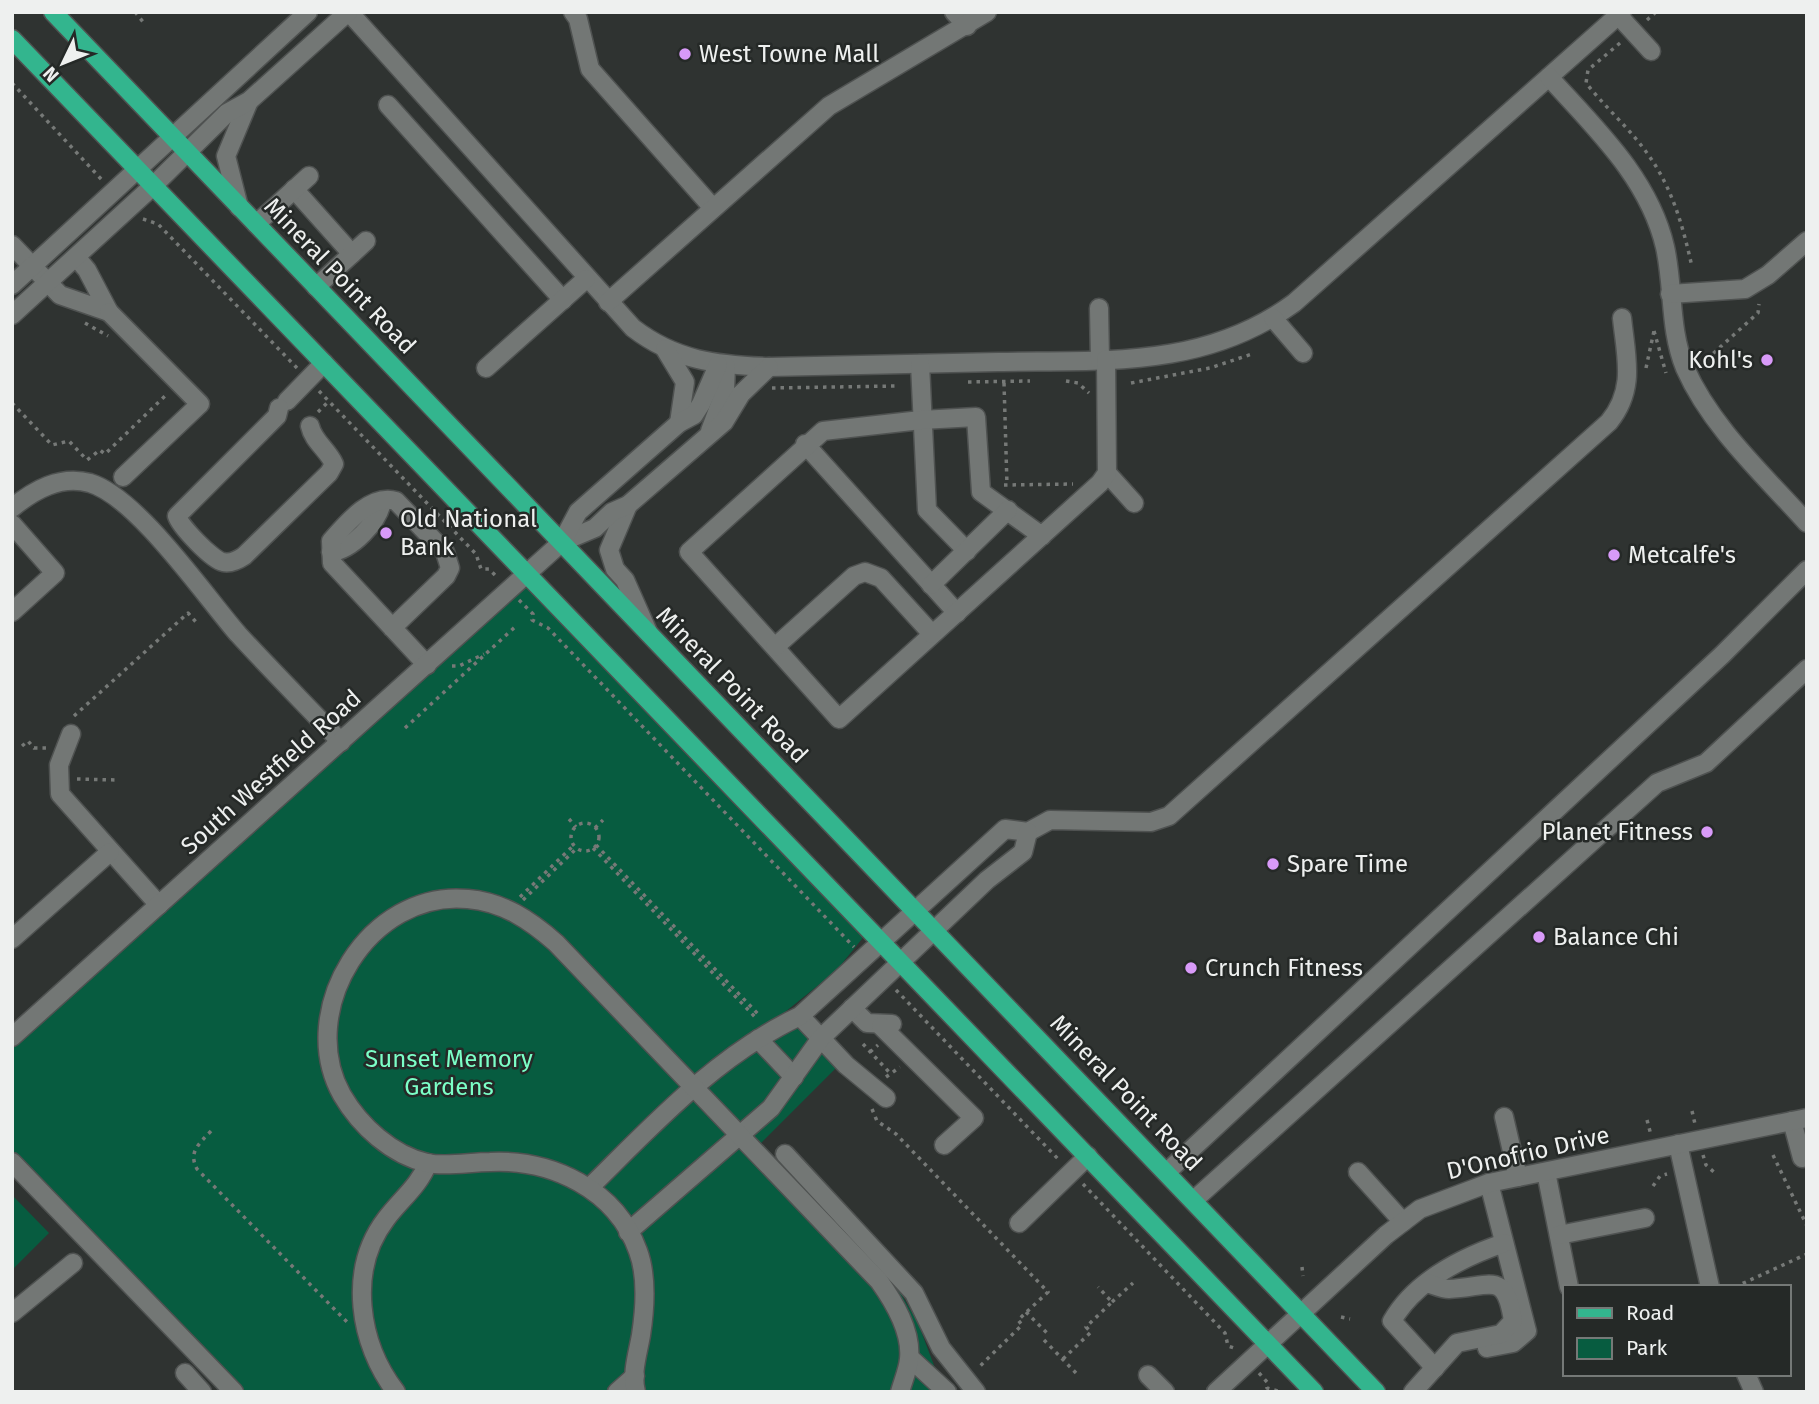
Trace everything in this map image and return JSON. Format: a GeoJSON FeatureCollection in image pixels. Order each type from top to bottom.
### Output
{"type":"FeatureCollection","features":[{"type":"Feature","properties":{"kind":"main road","name":"Mineral Point Road"},"geometry":{"type":"LineString","coordinates":[[53,12],[1194,1199],[1376,1392]]}},
{"type":"Feature","properties":{"kind":"main road"},"geometry":{"type":"LineString","coordinates":[[12,39],[1314,1392]]}},
{"type":"Feature","properties":{"kind":"street"},"geometry":{"type":"LineString","coordinates":[[12,285],[308,12]]}},
{"type":"Feature","properties":{"kind":"street"},"geometry":{"type":"LineString","coordinates":[[12,315],[153,187],[227,113],[249,101],[349,12],[586,279],[633,328],[685,358],[722,365],[769,367],[1103,360],[1150,357],[1223,343],[1273,318],[1308,291],[1620,14],[1651,51]]}},
{"type":"Feature","properties":{"kind":"street"},"geometry":{"type":"LineString","coordinates":[[573,12],[580,26],[585,59],[590,69],[713,208]]}},
{"type":"Feature","properties":{"kind":"street"},"geometry":{"type":"LineString","coordinates":[[954,12],[967,26]]}},
{"type":"Feature","properties":{"kind":"street"},"geometry":{"type":"LineString","coordinates":[[608,302],[850,91],[967,26],[987,12]]}},
{"type":"Feature","properties":{"kind":"street"},"geometry":{"type":"LineString","coordinates":[[1549,77],[1615,150],[1641,187],[1665,247],[1678,348],[1696,390],[1721,425],[1807,523]]}},
{"type":"Feature","properties":{"kind":"street"},"geometry":{"type":"LineString","coordinates":[[239,207],[226,156],[249,101]]}},
{"type":"Feature","properties":{"kind":"street"},"geometry":{"type":"LineString","coordinates":[[388,105],[563,300]]}},
{"type":"Feature","properties":{"kind":"street"},"geometry":{"type":"LineString","coordinates":[[256,224],[309,176]]}},
{"type":"Feature","properties":{"kind":"street"},"geometry":{"type":"LineString","coordinates":[[294,189],[352,254]]}},
{"type":"Feature","properties":{"kind":"street"},"geometry":{"type":"LineString","coordinates":[[316,287],[366,241]]}},
{"type":"Feature","properties":{"kind":"street"},"geometry":{"type":"LineString","coordinates":[[1670,294],[1745,289],[1759,283],[1807,241]]}},
{"type":"Feature","properties":{"kind":"street"},"geometry":{"type":"LineString","coordinates":[[12,245],[60,295],[109,312]]}},
{"type":"Feature","properties":{"kind":"street"},"geometry":{"type":"LineString","coordinates":[[76,257],[87,270],[109,312],[200,404],[123,477]]}},
{"type":"Feature","properties":{"kind":"street"},"geometry":{"type":"LineString","coordinates":[[486,368],[586,279]]}},
{"type":"Feature","properties":{"kind":"street"},"geometry":{"type":"LineString","coordinates":[[1099,308],[1107,473],[1134,503]]}},
{"type":"Feature","properties":{"kind":"street"},"geometry":{"type":"LineString","coordinates":[[1273,318],[1303,353]]}},
{"type":"Feature","properties":{"kind":"street"},"geometry":{"type":"LineString","coordinates":[[589,1188],[722,1062],[800,1016],[1005,829],[1028,832],[1050,820],[1151,822],[1168,816],[1609,422],[1622,406],[1626,395],[1628,375],[1622,318]]}},
{"type":"Feature","properties":{"kind":"street"},"geometry":{"type":"LineString","coordinates":[[666,349],[685,382],[679,423]]}},
{"type":"Feature","properties":{"kind":"street"},"geometry":{"type":"LineString","coordinates":[[310,426],[312,435],[329,453],[334,464],[329,473],[244,556],[222,562],[209,553],[177,516],[277,416],[283,404],[324,363]]}},
{"type":"Feature","properties":{"kind":"street"},"geometry":{"type":"LineString","coordinates":[[920,364],[927,510],[967,551]]}},
{"type":"Feature","properties":{"kind":"street"},"geometry":{"type":"LineString","coordinates":[[562,542],[578,512],[679,423],[694,415],[722,365]]}},
{"type":"Feature","properties":{"kind":"street"},"geometry":{"type":"LineString","coordinates":[[710,431],[713,417],[725,391],[722,365]]}},
{"type":"Feature","properties":{"kind":"street"},"geometry":{"type":"LineString","coordinates":[[562,542],[595,528],[612,512],[628,505],[710,431],[724,422],[741,394],[769,367]]}},
{"type":"Feature","properties":{"kind":"street"},"geometry":{"type":"LineString","coordinates":[[1042,536],[981,492],[976,417],[823,431],[805,444],[689,552],[839,719],[1042,536],[1107,473]]}},
{"type":"Feature","properties":{"kind":"street"},"geometry":{"type":"LineString","coordinates":[[805,444],[957,612]]}},
{"type":"Feature","properties":{"kind":"street"},"geometry":{"type":"LineString","coordinates":[[12,508],[31,493],[65,480],[91,484],[121,503],[200,583],[236,631],[341,742]]}},
{"type":"Feature","properties":{"kind":"street"},"geometry":{"type":"LineString","coordinates":[[392,628],[446,576],[450,568],[445,552],[396,501],[368,505],[339,532],[331,541],[332,564],[340,573],[392,628],[427,665]]}},
{"type":"Feature","properties":{"kind":"street"},"geometry":{"type":"LineString","coordinates":[[628,505],[609,550],[615,569],[625,580],[649,633]]}},
{"type":"Feature","properties":{"kind":"street"},"geometry":{"type":"LineString","coordinates":[[932,585],[1008,510]]}},
{"type":"Feature","properties":{"kind":"street"},"geometry":{"type":"LineString","coordinates":[[12,524],[55,573],[12,612]]}},
{"type":"Feature","properties":{"kind":"street","name":"South Westfield Road"},"geometry":{"type":"LineString","coordinates":[[12,1037],[562,542]]}},
{"type":"Feature","properties":{"kind":"street"},"geometry":{"type":"LineString","coordinates":[[1167,1172],[1722,655],[1807,570]]}},
{"type":"Feature","properties":{"kind":"street"},"geometry":{"type":"LineString","coordinates":[[775,648],[854,576],[865,572],[881,578],[932,634]]}},
{"type":"Feature","properties":{"kind":"street"},"geometry":{"type":"LineString","coordinates":[[1194,1199],[1657,783],[1706,763],[1807,669]]}},
{"type":"Feature","properties":{"kind":"street"},"geometry":{"type":"LineString","coordinates":[[69,729],[59,765],[60,794],[159,905]]}},
{"type":"Feature","properties":{"kind":"street"},"geometry":{"type":"LineString","coordinates":[[628,1232],[771,1108],[821,1038],[987,880],[1023,852],[1028,832]]}},
{"type":"Feature","properties":{"kind":"street"},"geometry":{"type":"LineString","coordinates":[[12,939],[110,852]]}},
{"type":"Feature","properties":{"kind":"street"},"geometry":{"type":"LineString","coordinates":[[617,1392],[636,1384],[644,1285],[639,1251],[628,1232],[589,1188],[574,1178],[538,1164],[493,1161],[428,1163],[398,1152],[357,1118],[331,1069],[327,1046],[333,996],[356,950],[397,917],[421,906],[465,898],[489,902],[532,922],[879,1281],[894,1302],[903,1325],[909,1358],[900,1392]]}},
{"type":"Feature","properties":{"kind":"street"},"geometry":{"type":"LineString","coordinates":[[852,1008],[867,1023],[881,1026],[891,1024],[896,1028],[931,1065],[930,1075]]}},
{"type":"Feature","properties":{"kind":"street"},"geometry":{"type":"LineString","coordinates":[[800,1016],[883,1097]]}},
{"type":"Feature","properties":{"kind":"street"},"geometry":{"type":"LineString","coordinates":[[881,1026],[974,1118],[944,1145]]}},
{"type":"Feature","properties":{"kind":"street"},"geometry":{"type":"LineString","coordinates":[[758,1039],[794,1077]]}},
{"type":"Feature","properties":{"kind":"street"},"geometry":{"type":"LineString","coordinates":[[1504,1117],[1518,1177]]}},
{"type":"Feature","properties":{"kind":"street"},"geometry":{"type":"LineString","coordinates":[[1800,1119],[1802,1158]]}},
{"type":"Feature","properties":{"kind":"street","name":"D'Onofrio Drive"},"geometry":{"type":"LineString","coordinates":[[1216,1392],[1403,1222],[1438,1200],[1489,1183],[1800,1119]]}},
{"type":"Feature","properties":{"kind":"street"},"geometry":{"type":"LineString","coordinates":[[1678,1144],[1710,1285]]}},
{"type":"Feature","properties":{"kind":"street"},"geometry":{"type":"LineString","coordinates":[[785,1154],[914,1293],[941,1348],[976,1392]]}},
{"type":"Feature","properties":{"kind":"street"},"geometry":{"type":"LineString","coordinates":[[1019,1223],[1088,1156]]}},
{"type":"Feature","properties":{"kind":"street"},"geometry":{"type":"LineString","coordinates":[[12,1162],[234,1392]]}},
{"type":"Feature","properties":{"kind":"street"},"geometry":{"type":"LineString","coordinates":[[396,1392],[382,1373],[368,1342],[361,1303],[374,1242],[384,1221],[421,1181],[428,1163]]}},
{"type":"Feature","properties":{"kind":"street"},"geometry":{"type":"LineString","coordinates":[[1546,1171],[1569,1285]]}},
{"type":"Feature","properties":{"kind":"street"},"geometry":{"type":"LineString","coordinates":[[1358,1172],[1403,1222]]}},
{"type":"Feature","properties":{"kind":"street"},"geometry":{"type":"LineString","coordinates":[[1440,1361],[1513,1343],[1527,1331],[1489,1183]]}},
{"type":"Feature","properties":{"kind":"street"},"geometry":{"type":"LineString","coordinates":[[1560,1239],[1645,1219]]}},
{"type":"Feature","properties":{"kind":"street"},"geometry":{"type":"LineString","coordinates":[[1560,1239],[1570,1251],[1578,1285]]}},
{"type":"Feature","properties":{"kind":"street"},"geometry":{"type":"LineString","coordinates":[[1440,1361],[1392,1321],[1409,1296],[1427,1283],[1476,1252],[1504,1243]]}},
{"type":"Feature","properties":{"kind":"street"},"geometry":{"type":"LineString","coordinates":[[12,1313],[73,1263]]}},
{"type":"Feature","properties":{"kind":"street"},"geometry":{"type":"LineString","coordinates":[[1413,1392],[1457,1343],[1501,1334],[1509,1329],[1513,1321],[1507,1292],[1497,1285],[1487,1282],[1447,1289],[1427,1283]]}},
{"type":"Feature","properties":{"kind":"street"},"geometry":{"type":"LineString","coordinates":[[909,1358],[947,1392]]}},
{"type":"Feature","properties":{"kind":"street"},"geometry":{"type":"LineString","coordinates":[[185,1373],[202,1392]]}},
{"type":"Feature","properties":{"kind":"street"},"geometry":{"type":"LineString","coordinates":[[1149,1375],[1165,1392]]}},
{"type":"Feature","properties":{"kind":"street"},"geometry":{"type":"LineString","coordinates":[[1747,1376],[1754,1392]]}},
{"type":"Feature","properties":{"kind":"path"},"geometry":{"type":"LineString","coordinates":[[135,12],[145,23]]}},
{"type":"Feature","properties":{"kind":"path"},"geometry":{"type":"LineString","coordinates":[[1656,12],[1588,70],[1586,83],[1646,152],[1661,176],[1679,215],[1692,267]]}},
{"type":"Feature","properties":{"kind":"path"},"geometry":{"type":"LineString","coordinates":[[12,83],[103,181]]}},
{"type":"Feature","properties":{"kind":"path"},"geometry":{"type":"LineString","coordinates":[[1707,359],[1758,313],[1759,304]]}},
{"type":"Feature","properties":{"kind":"path"},"geometry":{"type":"LineString","coordinates":[[78,317],[91,329],[107,336],[117,334]]}},
{"type":"Feature","properties":{"kind":"path"},"geometry":{"type":"LineString","coordinates":[[1645,372],[1654,331],[1665,373]]}},
{"type":"Feature","properties":{"kind":"path"},"geometry":{"type":"LineString","coordinates":[[1131,383],[1210,368],[1252,354]]}},
{"type":"Feature","properties":{"kind":"path"},"geometry":{"type":"LineString","coordinates":[[1061,380],[1085,385],[1091,398]]}},
{"type":"Feature","properties":{"kind":"path"},"geometry":{"type":"LineString","coordinates":[[962,382],[1038,381]]}},
{"type":"Feature","properties":{"kind":"path"},"geometry":{"type":"LineString","coordinates":[[1004,382],[1007,485]]}},
{"type":"Feature","properties":{"kind":"path"},"geometry":{"type":"LineString","coordinates":[[763,388],[896,386]]}},
{"type":"Feature","properties":{"kind":"path"},"geometry":{"type":"LineString","coordinates":[[12,404],[52,445],[69,441],[87,460],[100,450],[105,454],[172,389]]}},
{"type":"Feature","properties":{"kind":"path"},"geometry":{"type":"LineString","coordinates":[[995,485],[1080,483]]}},
{"type":"Feature","properties":{"kind":"path"},"geometry":{"type":"LineString","coordinates":[[481,569],[489,569]]}},
{"type":"Feature","properties":{"kind":"path"},"geometry":{"type":"LineString","coordinates":[[69,729],[188,613],[196,622]]}},
{"type":"Feature","properties":{"kind":"path"},"geometry":{"type":"LineString","coordinates":[[533,614],[532,620],[548,628],[850,942]]}},
{"type":"Feature","properties":{"kind":"path"},"geometry":{"type":"LineString","coordinates":[[405,728],[515,628]]}},
{"type":"Feature","properties":{"kind":"path"},"geometry":{"type":"LineString","coordinates":[[427,665],[459,666],[491,649]]}},
{"type":"Feature","properties":{"kind":"path"},"geometry":{"type":"LineString","coordinates":[[46,755],[46,748],[51,740]]}},
{"type":"Feature","properties":{"kind":"path"},"geometry":{"type":"LineString","coordinates":[[22,746],[28,741],[34,748],[46,748]]}},
{"type":"Feature","properties":{"kind":"path"},"geometry":{"type":"LineString","coordinates":[[67,778],[117,780]]}},
{"type":"Feature","properties":{"kind":"path"},"geometry":{"type":"LineString","coordinates":[[569,819],[576,827]]}},
{"type":"Feature","properties":{"kind":"path"},"geometry":{"type":"LineString","coordinates":[[595,828],[603,820]]}},
{"type":"Feature","properties":{"kind":"path"},"geometry":{"type":"LineString","coordinates":[[575,847],[571,834],[576,827],[588,823],[599,834],[595,847]]}},
{"type":"Feature","properties":{"kind":"path"},"geometry":{"type":"LineString","coordinates":[[519,900],[575,847],[595,847],[757,1017]]}},
{"type":"Feature","properties":{"kind":"path"},"geometry":{"type":"LineString","coordinates":[[863,1044],[891,1074],[911,1056]]}},
{"type":"Feature","properties":{"kind":"path"},"geometry":{"type":"LineString","coordinates":[[889,1072],[883,1097],[871,1111],[876,1119],[896,1134],[1048,1292],[1018,1321],[1022,1325],[973,1372]]}},
{"type":"Feature","properties":{"kind":"path"},"geometry":{"type":"LineString","coordinates":[[211,1131],[194,1149],[193,1161],[198,1169],[368,1342]]}},
{"type":"Feature","properties":{"kind":"path"},"geometry":{"type":"LineString","coordinates":[[1773,1155],[1807,1226]]}},
{"type":"Feature","properties":{"kind":"path"},"geometry":{"type":"LineString","coordinates":[[1706,1165],[1715,1173]]}},
{"type":"Feature","properties":{"kind":"path"},"geometry":{"type":"LineString","coordinates":[[1653,1186],[1660,1176]]}},
{"type":"Feature","properties":{"kind":"path"},"geometry":{"type":"LineString","coordinates":[[1739,1285],[1807,1254]]}},
{"type":"Feature","properties":{"kind":"path"},"geometry":{"type":"LineString","coordinates":[[1302,1267],[1303,1276]]}},
{"type":"Feature","properties":{"kind":"path"},"geometry":{"type":"LineString","coordinates":[[1063,1359],[1091,1332],[1086,1327],[1133,1283]]}},
{"type":"Feature","properties":{"kind":"path"},"geometry":{"type":"LineString","coordinates":[[1098,1287],[1112,1302]]}},
{"type":"Feature","properties":{"kind":"path"},"geometry":{"type":"LineString","coordinates":[[1026,1312],[1049,1335]]}},
{"type":"Feature","properties":{"kind":"path"},"geometry":{"type":"LineString","coordinates":[[1341,1317],[1350,1319]]}},
{"type":"Feature","properties":{"kind":"path"},"geometry":{"type":"LineString","coordinates":[[1044,1340],[1076,1373]]}},
{"type":"Feature","properties":{"kind":"path"},"geometry":{"type":"LineString","coordinates":[[1228,1346],[1234,1346]]}},
{"type":"Feature","properties":{"kind":"path"},"geometry":{"type":"LineString","coordinates":[[1268,1382],[1268,1388],[1282,1392]]}},
{"type":"Feature","properties":{"kind":"green space","name":"Sunset Memory Gardens"},"geometry":{"type":"Polygon","coordinates":[[[528,575],[870,929],[836,971],[785,1012],[836,1068],[759,1145],[894,1282],[918,1323],[935,1368],[958,1392],[227,1392],[12,1169],[12,1037],[528,575]]]}},
{"type":"Feature","properties":{"kind":"green space"},"geometry":{"type":"Polygon","coordinates":[[[12,1195],[49,1233],[12,1270],[12,1195]]]}},
{"type":"Feature","properties":{"kind":"place","name":"West Towne Mall"},"geometry":{"type":"Point","coordinates":[685,54]}},
{"type":"Feature","properties":{"kind":"place","name":"Kohl's"},"geometry":{"type":"Point","coordinates":[1767,360]}},
{"type":"Feature","properties":{"kind":"place","name":"Old National Bank"},"geometry":{"type":"Point","coordinates":[386,533]}},
{"type":"Feature","properties":{"kind":"place","name":"Metcalfe's"},"geometry":{"type":"Point","coordinates":[1614,555]}},
{"type":"Feature","properties":{"kind":"place","name":"Planet Fitness"},"geometry":{"type":"Point","coordinates":[1707,832]}},
{"type":"Feature","properties":{"kind":"place","name":"Spare Time"},"geometry":{"type":"Point","coordinates":[1273,864]}},
{"type":"Feature","properties":{"kind":"place","name":"Balance Chi"},"geometry":{"type":"Point","coordinates":[1539,937]}},
{"type":"Feature","properties":{"kind":"place","name":"Crunch Fitness"},"geometry":{"type":"Point","coordinates":[1191,968]}}]}
